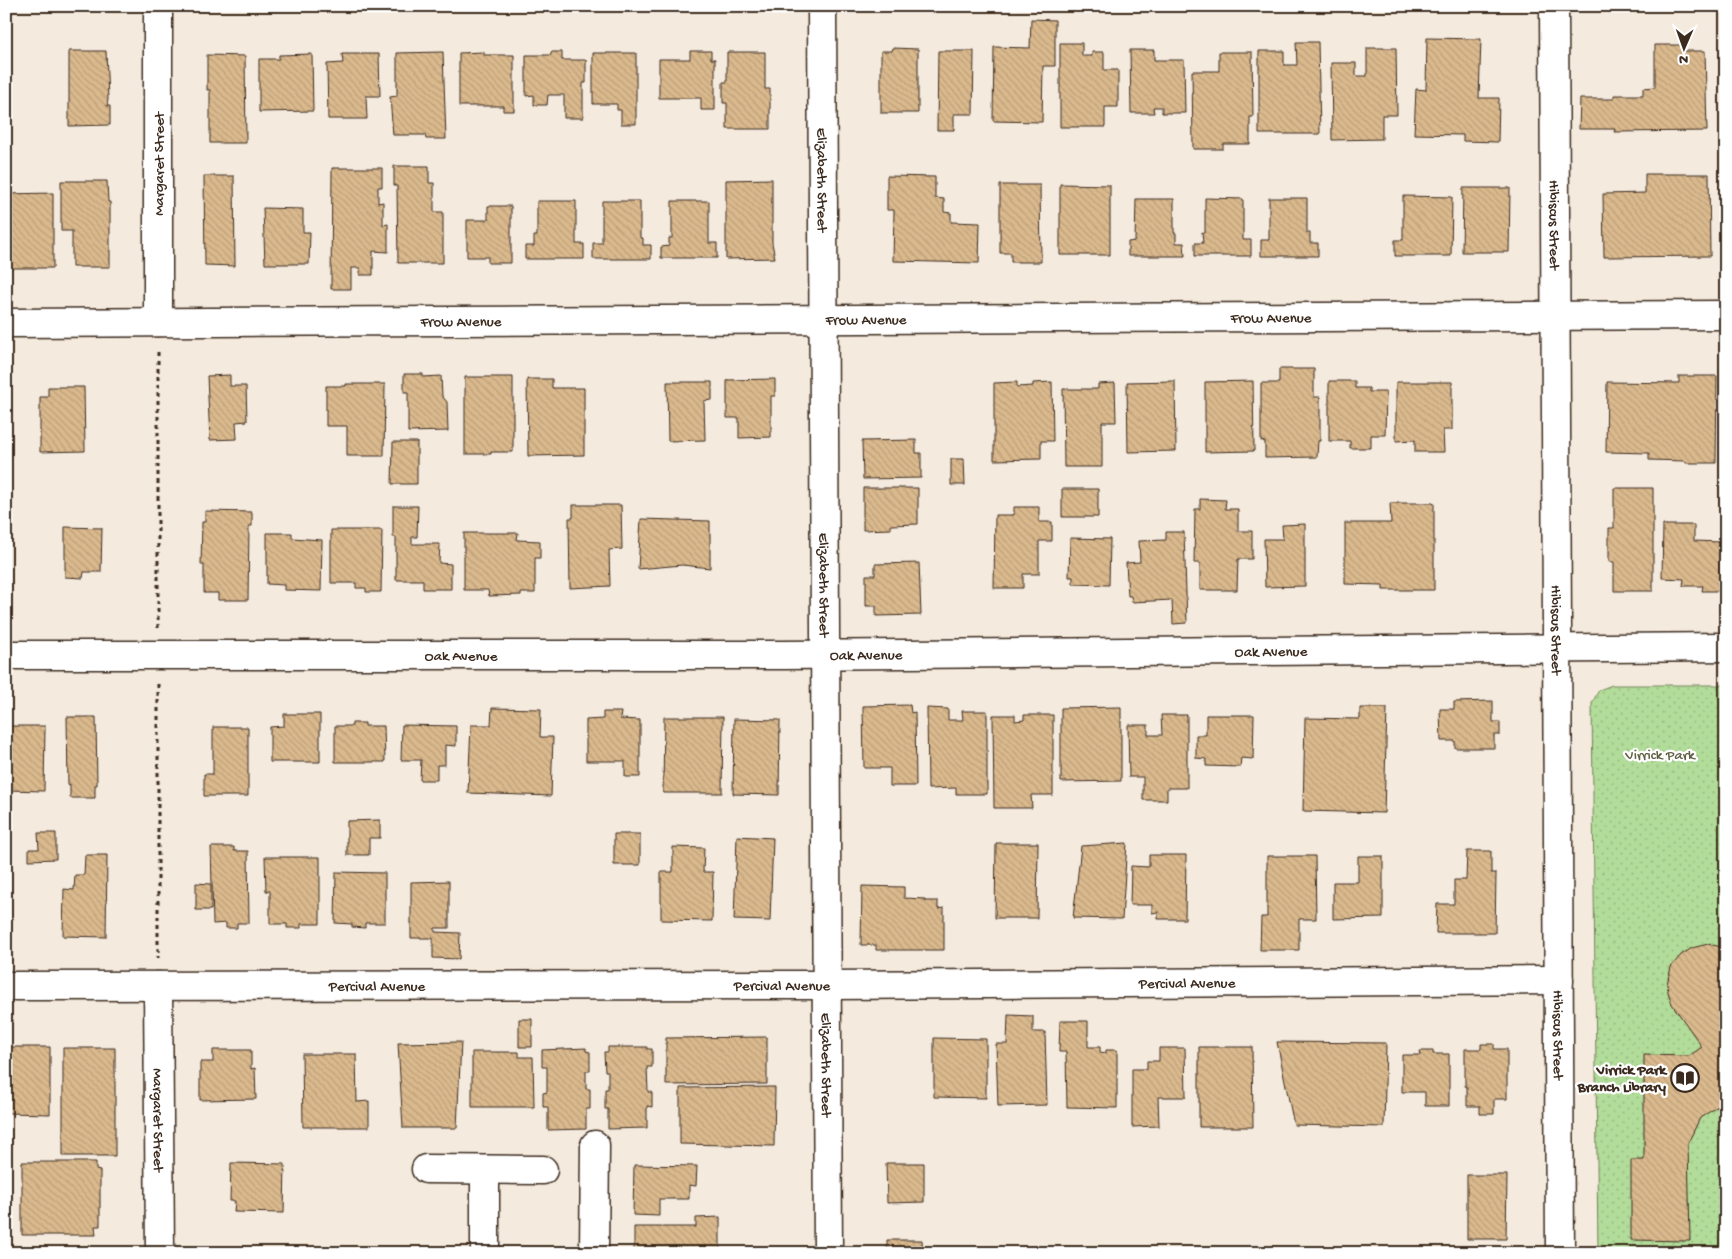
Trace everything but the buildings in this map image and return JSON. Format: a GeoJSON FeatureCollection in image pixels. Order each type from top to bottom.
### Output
{"type":"FeatureCollection","features":[{"type":"Feature","properties":{"kind":"street","name":"Margaret Street"},"geometry":{"type":"LineString","coordinates":[[158,6],[158,322]]}},
{"type":"Feature","properties":{"kind":"street","name":"Elizabeth Street"},"geometry":{"type":"LineString","coordinates":[[822,6],[828,1253]]}},
{"type":"Feature","properties":{"kind":"street","name":"Hibiscus Street"},"geometry":{"type":"LineString","coordinates":[[1554,6],[1560,1253]]}},
{"type":"Feature","properties":{"kind":"street","name":"Frow Avenue"},"geometry":{"type":"LineString","coordinates":[[6,323],[1726,315]]}},
{"type":"Feature","properties":{"kind":"street","name":"Oak Avenue"},"geometry":{"type":"LineString","coordinates":[[6,655],[825,654],[1726,647]]}},
{"type":"Feature","properties":{"kind":"street","name":"Percival Avenue"},"geometry":{"type":"LineString","coordinates":[[6,986],[828,985],[1559,980]]}},
{"type":"Feature","properties":{"kind":"street","name":"Margaret Street"},"geometry":{"type":"LineString","coordinates":[[158,986],[160,1253]]}},
{"type":"Feature","properties":{"kind":"street"},"geometry":{"type":"LineString","coordinates":[[594,1253],[595,1145]]}},
{"type":"Feature","properties":{"kind":"street"},"geometry":{"type":"LineString","coordinates":[[426,1169],[543,1170]]}},
{"type":"Feature","properties":{"kind":"street"},"geometry":{"type":"LineString","coordinates":[[484,1253],[485,1170]]}},
{"type":"Feature","properties":{"kind":"green space","name":"Virrick Park"},"geometry":{"type":"Polygon","coordinates":[[[1612,685],[1726,685],[1726,1253],[1598,1253],[1592,703],[1599,690],[1612,685]]]}},
{"type":"Feature","properties":{"kind":"place","name":"Virrick Park Branch Library"},"geometry":{"type":"Point","coordinates":[1685,1078]}}]}
